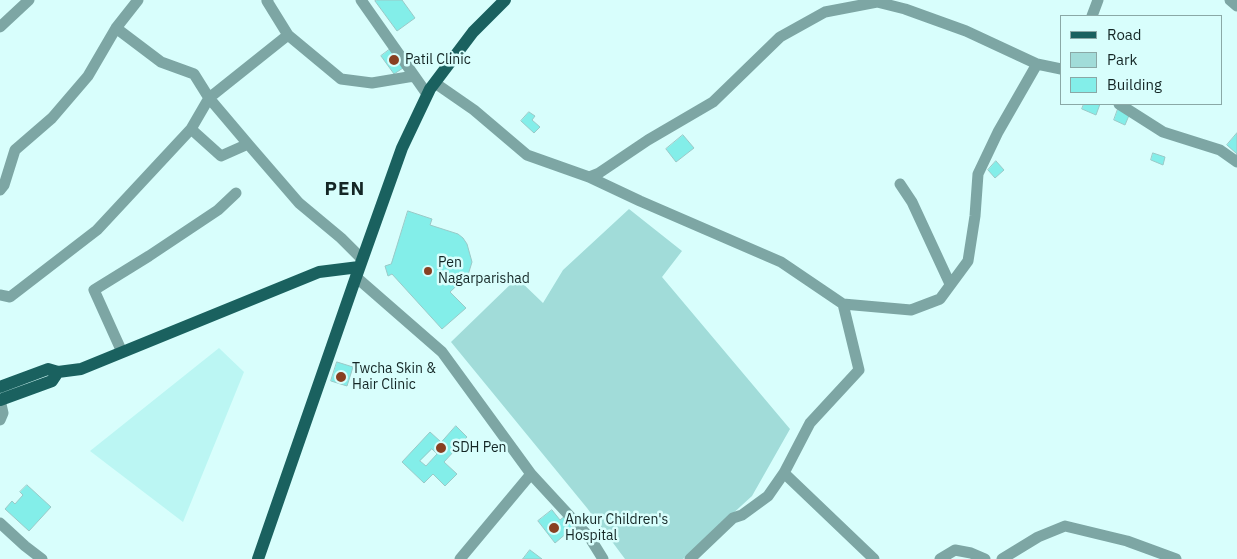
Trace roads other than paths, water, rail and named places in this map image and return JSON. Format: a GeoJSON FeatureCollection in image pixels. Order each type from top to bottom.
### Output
{"type":"FeatureCollection","features":[{"type":"Feature","properties":{"kind":"main road"},"geometry":{"type":"LineString","coordinates":[[258,559],[402,148],[427,94],[473,32],[505,0]]}},
{"type":"Feature","properties":{"kind":"main road"},"geometry":{"type":"LineString","coordinates":[[0,387],[48,369],[58,372],[81,369],[319,272],[359,268]]}},
{"type":"Feature","properties":{"kind":"main road"},"geometry":{"type":"LineString","coordinates":[[0,400],[52,381],[58,372]]}},
{"type":"Feature","properties":{"kind":"street"},"geometry":{"type":"LineString","coordinates":[[0,190],[4,185],[15,150],[52,118],[88,76],[116,28],[138,0]]}},
{"type":"Feature","properties":{"kind":"street"},"geometry":{"type":"LineString","coordinates":[[268,0],[288,35],[341,79],[372,83],[414,76]]}},
{"type":"Feature","properties":{"kind":"street"},"geometry":{"type":"LineString","coordinates":[[361,0],[427,94]]}},
{"type":"Feature","properties":{"kind":"street"},"geometry":{"type":"LineString","coordinates":[[1092,15],[1098,0]]}},
{"type":"Feature","properties":{"kind":"street"},"geometry":{"type":"LineString","coordinates":[[1230,0],[1237,6]]}},
{"type":"Feature","properties":{"kind":"street"},"geometry":{"type":"LineString","coordinates":[[0,27],[23,2]]}},
{"type":"Feature","properties":{"kind":"street"},"geometry":{"type":"LineString","coordinates":[[589,177],[712,102],[780,37],[824,12],[876,2],[905,9],[966,31],[1037,64],[1060,69]]}},
{"type":"Feature","properties":{"kind":"street"},"geometry":{"type":"LineString","coordinates":[[116,28],[162,62],[194,74],[209,98],[299,203],[341,238],[359,268],[442,352],[531,474],[590,538],[603,559]]}},
{"type":"Feature","properties":{"kind":"street"},"geometry":{"type":"LineString","coordinates":[[0,294],[10,297],[97,230],[191,129],[209,98],[288,35]]}},
{"type":"Feature","properties":{"kind":"street"},"geometry":{"type":"LineString","coordinates":[[435,83],[474,110],[527,155],[589,177],[640,202],[781,262],[843,304],[912,310],[940,299],[968,261],[975,216],[978,174],[998,132],[1037,64]]}},
{"type":"Feature","properties":{"kind":"street"},"geometry":{"type":"LineString","coordinates":[[1121,105],[1163,132],[1220,150],[1237,162]]}},
{"type":"Feature","properties":{"kind":"street"},"geometry":{"type":"LineString","coordinates":[[191,129],[220,156],[248,144]]}},
{"type":"Feature","properties":{"kind":"street"},"geometry":{"type":"LineString","coordinates":[[900,184],[912,202],[950,284]]}},
{"type":"Feature","properties":{"kind":"street"},"geometry":{"type":"LineString","coordinates":[[122,352],[94,290],[218,210],[236,193]]}},
{"type":"Feature","properties":{"kind":"street"},"geometry":{"type":"LineString","coordinates":[[690,559],[732,518],[742,515],[768,496],[784,473],[810,423],[859,370],[843,304]]}},
{"type":"Feature","properties":{"kind":"street"},"geometry":{"type":"LineString","coordinates":[[0,400],[3,413],[0,420]]}},
{"type":"Feature","properties":{"kind":"street"},"geometry":{"type":"LineString","coordinates":[[784,473],[874,559]]}},
{"type":"Feature","properties":{"kind":"street"},"geometry":{"type":"LineString","coordinates":[[460,559],[531,474]]}},
{"type":"Feature","properties":{"kind":"street"},"geometry":{"type":"LineString","coordinates":[[0,522],[42,559]]}},
{"type":"Feature","properties":{"kind":"street"},"geometry":{"type":"LineString","coordinates":[[1002,559],[1038,537],[1065,526],[1127,540],[1176,559]]}},
{"type":"Feature","properties":{"kind":"street"},"geometry":{"type":"LineString","coordinates":[[940,559],[954,550],[971,552],[985,559]]}},
{"type":"Feature","properties":{"kind":"place","name":"Patil Clinic"},"geometry":{"type":"Point","coordinates":[394,60]}},
{"type":"Feature","properties":{"kind":"place","name":"Pen Nagarparishad"},"geometry":{"type":"Point","coordinates":[428,271]}},
{"type":"Feature","properties":{"kind":"place","name":"Twcha Skin & Hair Clinic"},"geometry":{"type":"Point","coordinates":[341,377]}},
{"type":"Feature","properties":{"kind":"place","name":"SDH Pen"},"geometry":{"type":"Point","coordinates":[441,448]}},
{"type":"Feature","properties":{"kind":"place","name":"Ankur Children's Hospital"},"geometry":{"type":"Point","coordinates":[554,528]}},
{"type":"Feature","properties":{"kind":"district","name":"PEN"},"geometry":{"type":"Point","coordinates":[345,190]}}]}
